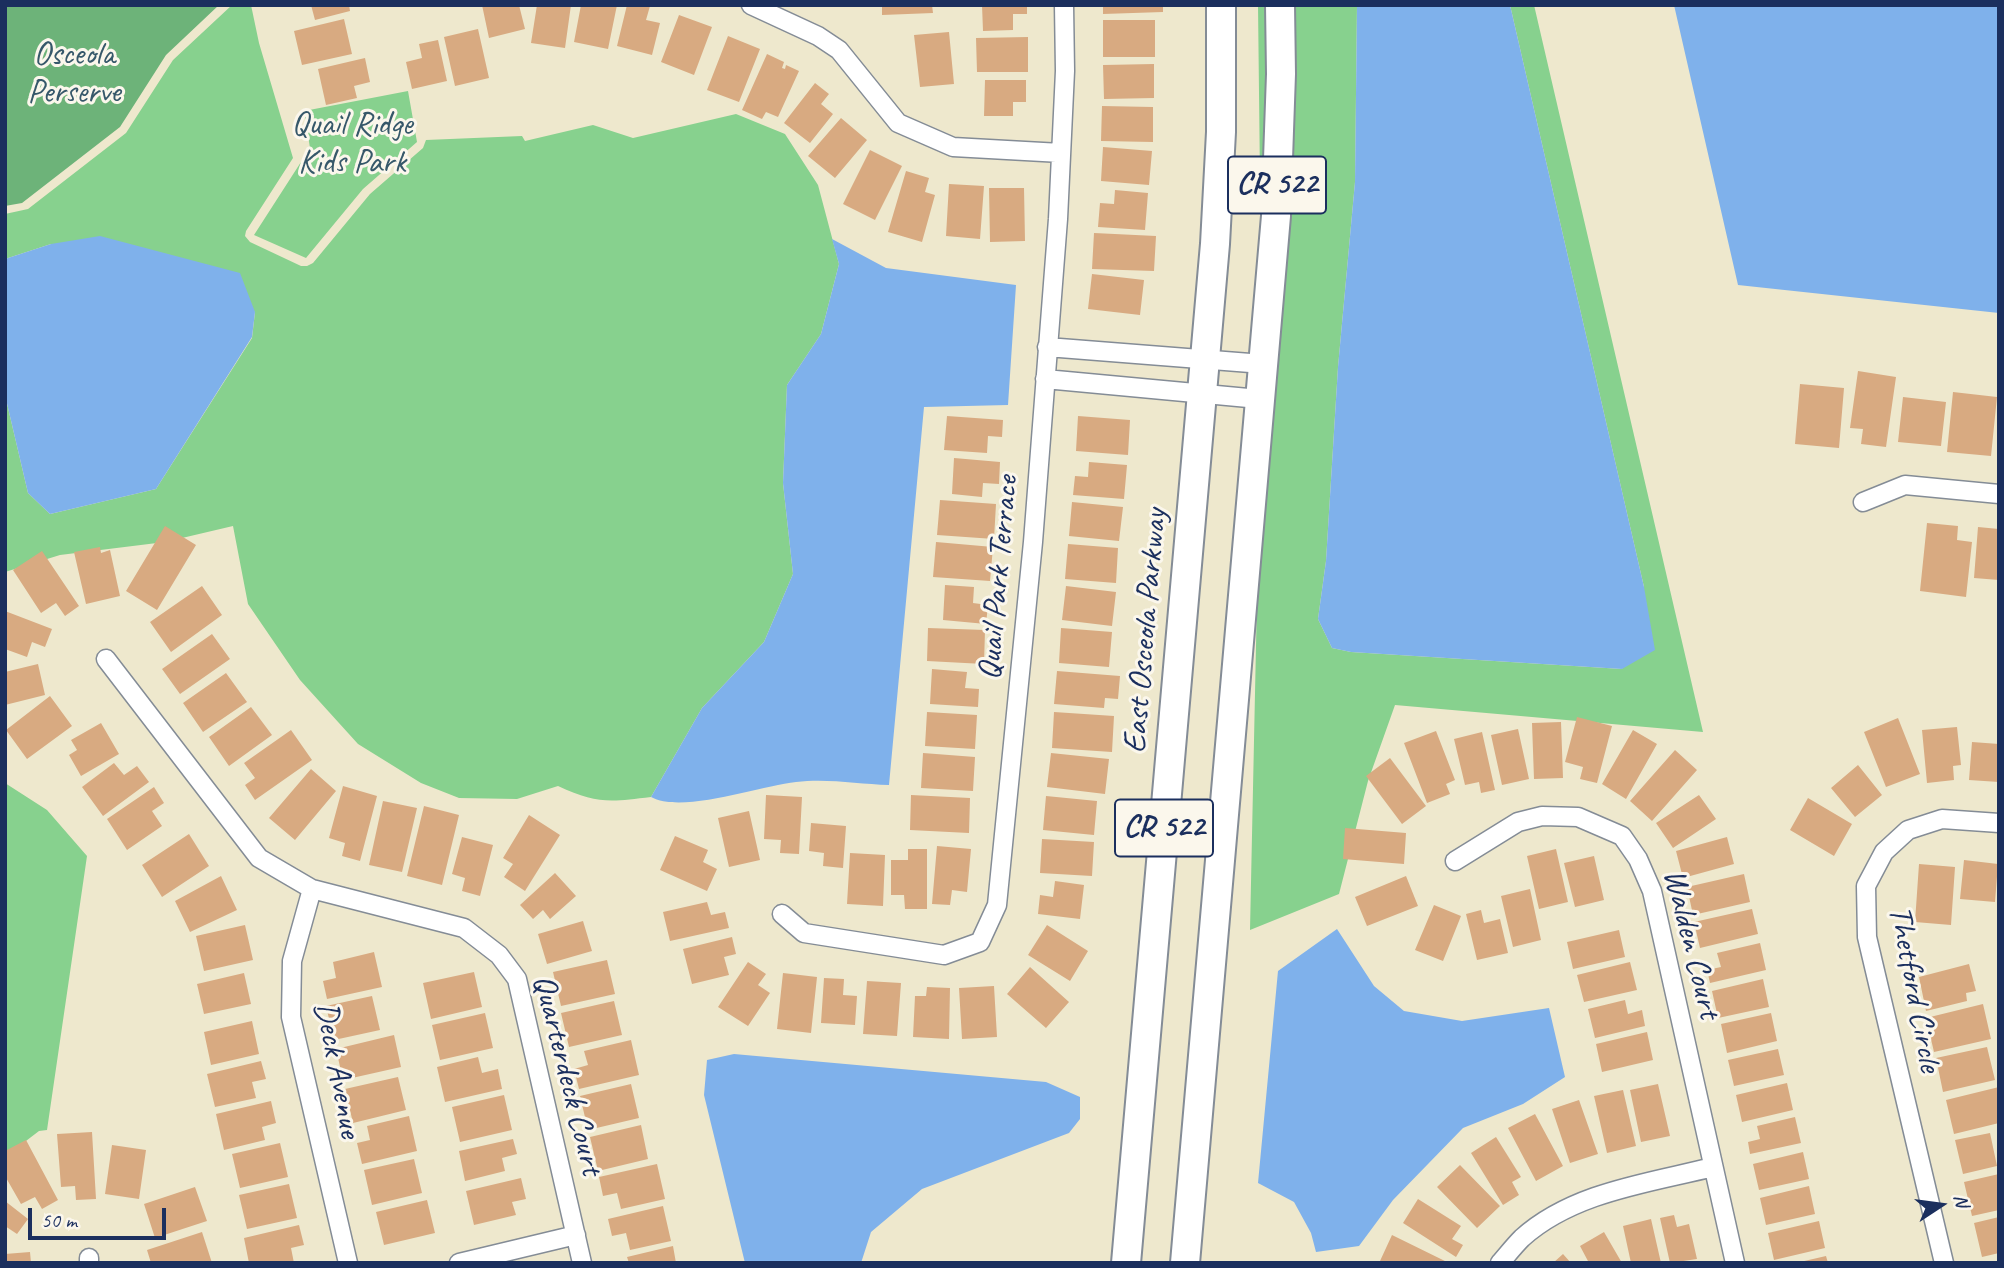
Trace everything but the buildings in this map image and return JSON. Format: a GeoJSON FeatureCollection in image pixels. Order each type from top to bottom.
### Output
{"type":"FeatureCollection","features":[{"type":"Feature","properties":{"kind":"main road","name":"East Osceola Parkway"},"geometry":{"type":"LineString","coordinates":[[1126,1263],[1215,244],[1221,132],[1221,5]]}},
{"type":"Feature","properties":{"kind":"main road","name":"CR 522"},"geometry":{"type":"LineString","coordinates":[[1185,1263],[1276,216],[1281,74],[1280,5]]}},
{"type":"Feature","properties":{"kind":"street"},"geometry":{"type":"LineString","coordinates":[[751,5],[818,36],[839,50],[898,123],[953,147],[1061,153]]}},
{"type":"Feature","properties":{"kind":"street","name":"Quail Park Terrace"},"geometry":{"type":"LineString","coordinates":[[782,914],[804,933],[944,955],[980,942],[998,905],[1033,542],[1058,219],[1065,71],[1064,5]]}},
{"type":"Feature","properties":{"kind":"street"},"geometry":{"type":"LineString","coordinates":[[1047,347],[1263,364]]}},
{"type":"Feature","properties":{"kind":"street"},"geometry":{"type":"LineString","coordinates":[[1045,379],[1259,398]]}},
{"type":"Feature","properties":{"kind":"street"},"geometry":{"type":"LineString","coordinates":[[1863,502],[1905,485],[1999,494]]}},
{"type":"Feature","properties":{"kind":"street","name":"Quarterdeck Court"},"geometry":{"type":"LineString","coordinates":[[106,659],[259,858],[312,889],[464,928],[499,955],[517,979],[582,1263]]}},
{"type":"Feature","properties":{"kind":"street","name":"Walden Court"},"geometry":{"type":"LineString","coordinates":[[1455,861],[1518,822],[1542,816],[1578,817],[1622,836],[1638,859],[1652,891],[1735,1263]]}},
{"type":"Feature","properties":{"kind":"street","name":"Thetford Circle"},"geometry":{"type":"LineString","coordinates":[[1944,1263],[1867,937],[1866,886],[1884,852],[1908,830],[1942,819],[1999,823]]}},
{"type":"Feature","properties":{"kind":"street","name":"Deck Avenue"},"geometry":{"type":"LineString","coordinates":[[312,889],[292,961],[291,1017],[348,1263]]}},
{"type":"Feature","properties":{"kind":"street"},"geometry":{"type":"LineString","coordinates":[[1500,1263],[1522,1238],[1549,1219],[1591,1198],[1713,1167]]}},
{"type":"Feature","properties":{"kind":"street"},"geometry":{"type":"LineString","coordinates":[[459,1263],[576,1235]]}},
{"type":"Feature","properties":{"kind":"green space","name":"Osceola Perserve"},"geometry":{"type":"Polygon","coordinates":[[[5,5],[219,5],[166,55],[120,127],[22,203],[5,206],[5,5]]]}},
{"type":"Feature","properties":{"kind":"green space"},"geometry":{"type":"Polygon","coordinates":[[[232,5],[251,5],[259,43],[293,158],[245,236],[250,242],[301,266],[313,263],[370,194],[423,148],[426,140],[522,136],[525,141],[593,125],[633,138],[736,114],[785,134],[818,185],[839,264],[821,334],[787,385],[783,483],[793,574],[764,642],[702,708],[651,797],[625,800],[593,799],[558,786],[517,799],[459,798],[421,783],[358,744],[300,680],[248,604],[233,526],[165,542],[60,555],[5,572],[5,395],[28,493],[50,514],[156,489],[252,338],[255,312],[51,244],[5,259],[5,214],[28,209],[126,133],[173,60],[232,5]]]}},
{"type":"Feature","properties":{"kind":"green space"},"geometry":{"type":"Polygon","coordinates":[[[1258,5],[1269,5],[1270,74],[1261,268],[1258,5]]]}},
{"type":"Feature","properties":{"kind":"green space"},"geometry":{"type":"Polygon","coordinates":[[[1290,5],[1357,5],[1355,182],[1338,367],[1326,561],[1318,619],[1332,648],[1351,652],[1622,669],[1644,587],[1510,5],[1534,5],[1703,732],[1395,705],[1368,781],[1339,894],[1250,930],[1258,551],[1290,5]]]}},
{"type":"Feature","properties":{"kind":"green space","name":"Quail Ridge Kids Park"},"geometry":{"type":"Polygon","coordinates":[[[408,91],[417,142],[363,189],[306,258],[254,235],[310,148],[304,111],[408,91]]]}},
{"type":"Feature","properties":{"kind":"green space"},"geometry":{"type":"Polygon","coordinates":[[[5,783],[47,810],[87,856],[47,1130],[39,1131],[5,1157],[5,783]]]}},
{"type":"Feature","properties":{"kind":"water"},"geometry":{"type":"Polygon","coordinates":[[[1357,5],[1510,5],[1644,587],[1655,650],[1622,669],[1351,652],[1332,648],[1318,619],[1326,561],[1338,367],[1355,182],[1357,5]]]}},
{"type":"Feature","properties":{"kind":"water"},"geometry":{"type":"Polygon","coordinates":[[[1674,5],[1999,5],[1999,313],[1738,285],[1674,5]]]}},
{"type":"Feature","properties":{"kind":"water"},"geometry":{"type":"Polygon","coordinates":[[[100,236],[240,273],[255,312],[252,337],[156,489],[50,514],[28,493],[5,395],[5,259],[51,244],[100,236]]]}},
{"type":"Feature","properties":{"kind":"water"},"geometry":{"type":"Polygon","coordinates":[[[832,239],[886,268],[1016,285],[1008,405],[924,407],[889,785],[807,781],[701,801],[665,801],[651,797],[702,708],[764,642],[793,574],[783,483],[787,385],[821,334],[839,264],[832,239]]]}},
{"type":"Feature","properties":{"kind":"water"},"geometry":{"type":"Polygon","coordinates":[[[1337,929],[1374,986],[1404,1011],[1462,1021],[1549,1008],[1565,1077],[1523,1104],[1463,1128],[1393,1200],[1359,1246],[1316,1252],[1311,1233],[1294,1202],[1258,1183],[1278,971],[1337,929]]]}},
{"type":"Feature","properties":{"kind":"water"},"geometry":{"type":"Polygon","coordinates":[[[734,1054],[1046,1082],[1080,1097],[1080,1119],[1069,1133],[922,1189],[871,1232],[861,1263],[745,1263],[704,1095],[707,1060],[734,1054]]]}}]}
